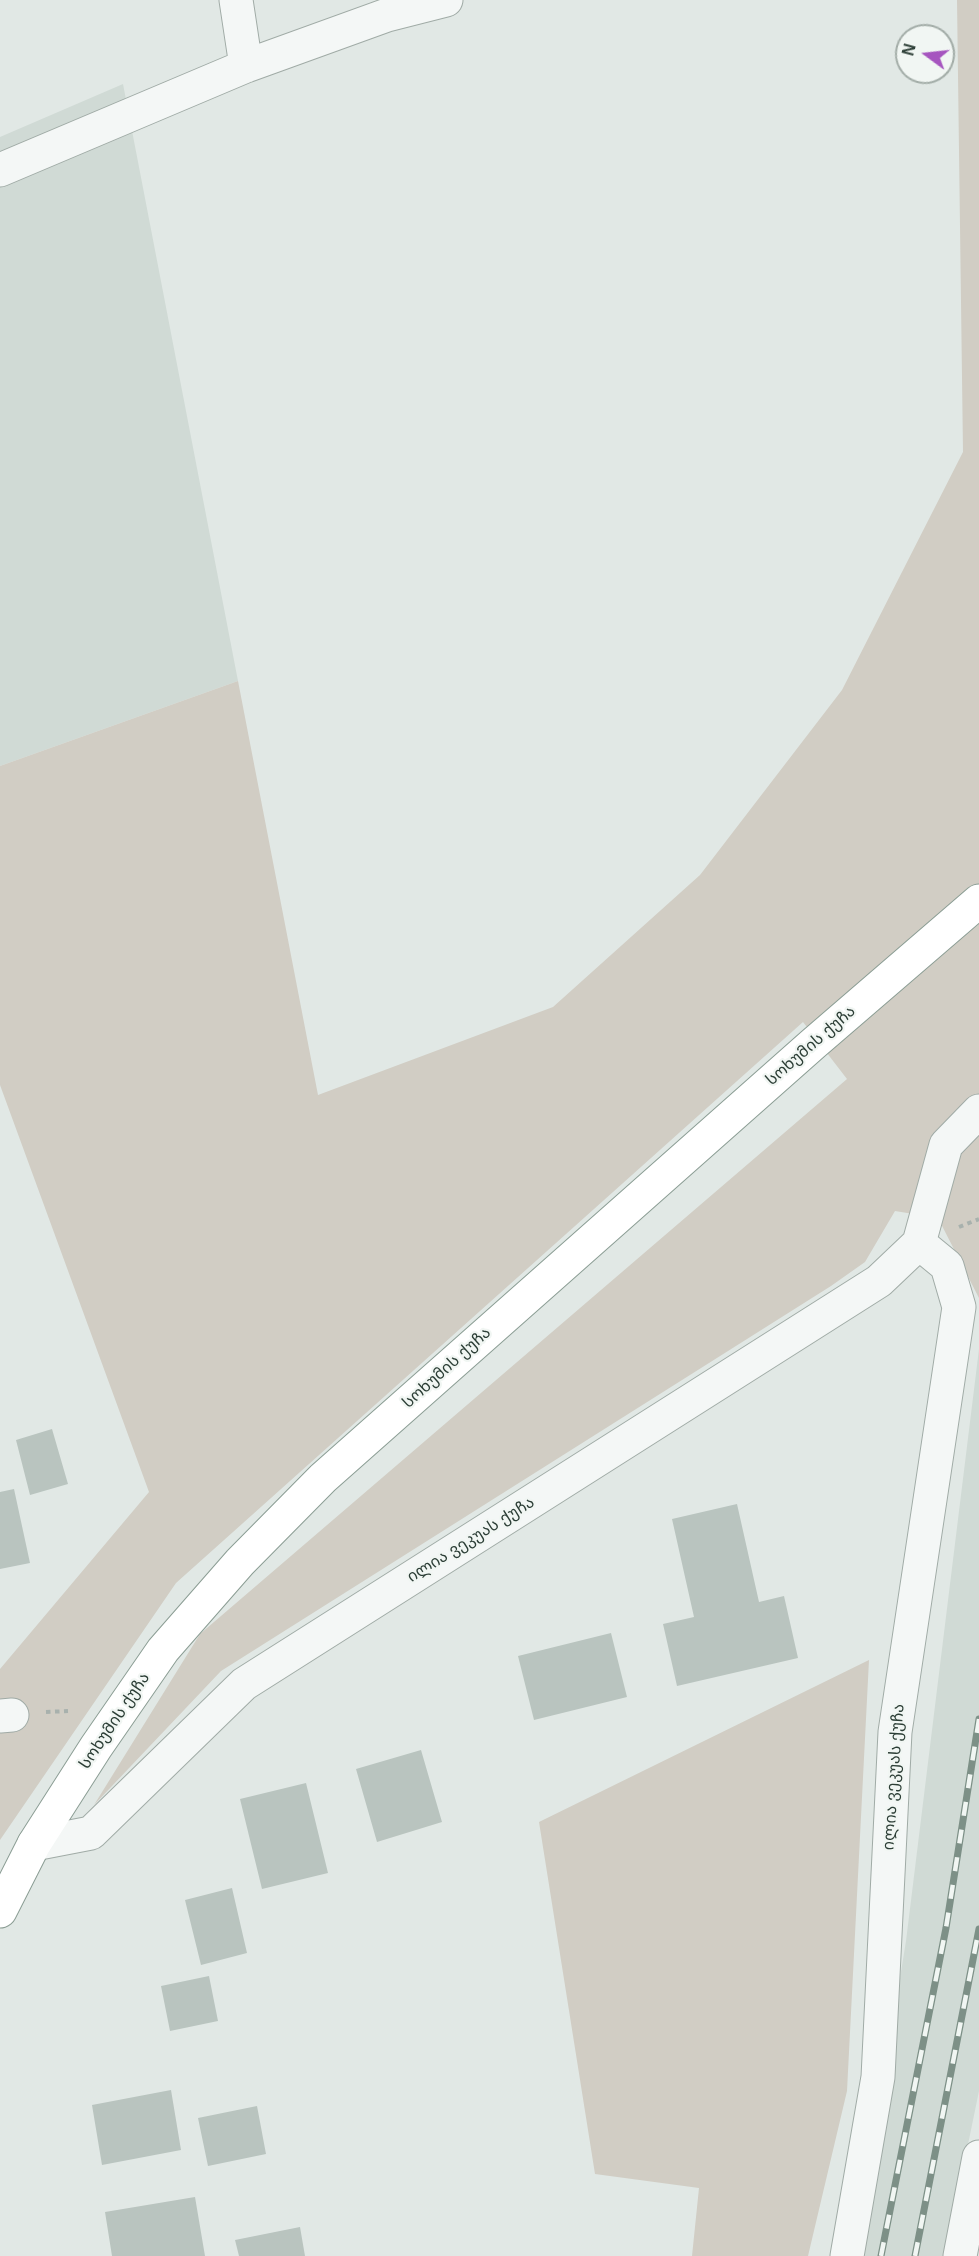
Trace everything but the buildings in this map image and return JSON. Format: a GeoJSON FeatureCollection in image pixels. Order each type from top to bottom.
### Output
{"type":"FeatureCollection","features":[{"type":"Feature","properties":{"kind":"highway","name":"სოხუმის ქუჩა"},"geometry":{"type":"LineString","coordinates":[[0,1911],[34,1844],[96,1747],[163,1650],[240,1562],[323,1478],[813,1044],[979,901]]}},
{"type":"Feature","properties":{"kind":"street"},"geometry":{"type":"LineString","coordinates":[[236,0],[246,66]]}},
{"type":"Feature","properties":{"kind":"street"},"geometry":{"type":"LineString","coordinates":[[0,170],[246,66],[387,15],[446,0]]}},
{"type":"Feature","properties":{"kind":"street"},"geometry":{"type":"LineString","coordinates":[[919,1243],[946,1145],[979,1111]]}},
{"type":"Feature","properties":{"kind":"street","name":"ილია ვეკუას ქუჩა"},"geometry":{"type":"LineString","coordinates":[[34,1844],[91,1833],[244,1684],[879,1281],[919,1243],[947,1266],[959,1307],[895,1732],[878,2077],[847,2256]]}},
{"type":"Feature","properties":{"kind":"street"},"geometry":{"type":"LineString","coordinates":[[960,2256],[979,2157]]}},
{"type":"Feature","properties":{"kind":"shaded area"},"geometry":{"type":"Polygon","coordinates":[[[957,0],[979,0],[979,1298],[938,1218],[895,1211],[865,1262],[831,1286],[221,1671],[94,1805],[200,1634],[847,1079],[803,1022],[176,1583],[0,1840],[0,1669],[149,1492],[0,1085],[0,766],[238,681],[318,1095],[553,1007],[700,875],[842,690],[963,452],[957,0]]]}},
{"type":"Feature","properties":{"kind":"shaded area"},"geometry":{"type":"Polygon","coordinates":[[[123,84],[238,681],[0,766],[0,137],[123,84]]]}},
{"type":"Feature","properties":{"kind":"shaded area"},"geometry":{"type":"Polygon","coordinates":[[[979,1349],[979,2091],[945,2256],[855,2256],[906,1941],[979,1349]]]}},
{"type":"Feature","properties":{"kind":"shaded area"},"geometry":{"type":"Polygon","coordinates":[[[869,1660],[847,2091],[808,2256],[692,2256],[699,2188],[595,2174],[539,1822],[869,1660]]]}},
{"type":"Feature","properties":{"kind":"railway"},"geometry":{"type":"LineString","coordinates":[[881,2256],[946,1928],[979,1719]]}},
{"type":"Feature","properties":{"kind":"railway"},"geometry":{"type":"LineString","coordinates":[[915,2256],[979,1929]]}}]}
